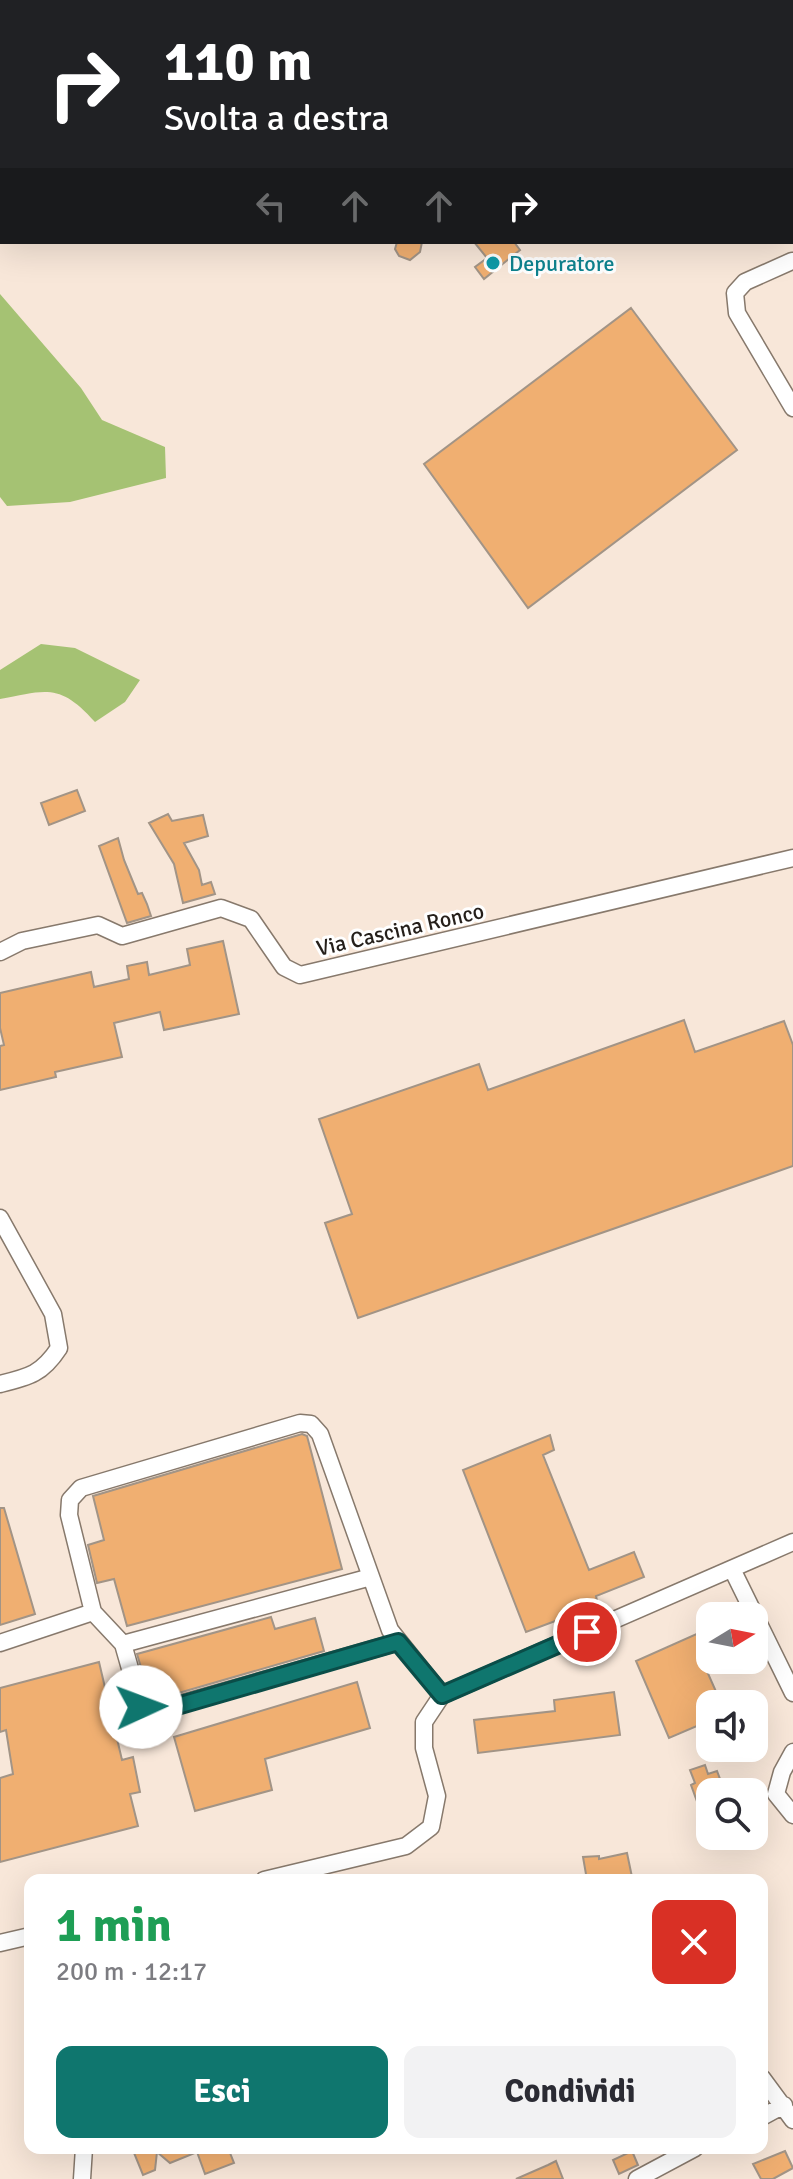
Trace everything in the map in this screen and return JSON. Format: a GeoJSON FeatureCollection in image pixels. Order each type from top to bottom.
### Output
{"type":"FeatureCollection","features":[{"type":"Feature","properties":{"kind":"street"},"geometry":{"type":"LineString","coordinates":[[792,261],[745,282],[735,293],[737,313],[793,408]]}},
{"type":"Feature","properties":{"kind":"street","name":"Via Cascina Ronco"},"geometry":{"type":"LineString","coordinates":[[0,952],[22,941],[98,925],[122,936],[221,908],[251,919],[284,967],[300,975],[793,858]]}},
{"type":"Feature","properties":{"kind":"street"},"geometry":{"type":"LineString","coordinates":[[0,1218],[53,1314],[59,1348],[49,1363],[30,1377],[0,1384]]}},
{"type":"Feature","properties":{"kind":"street"},"geometry":{"type":"LineString","coordinates":[[398,1642],[148,1713],[141,1707],[123,1644],[93,1612],[69,1515],[70,1500],[81,1488],[300,1423],[311,1424],[320,1434],[390,1630],[442,1695]]}},
{"type":"Feature","properties":{"kind":"street"},"geometry":{"type":"LineString","coordinates":[[289,1874],[406,1846],[431,1827],[437,1796],[424,1748],[424,1722],[442,1695],[793,1542]]}},
{"type":"Feature","properties":{"kind":"street"},"geometry":{"type":"LineString","coordinates":[[732,1569],[793,1693]]}},
{"type":"Feature","properties":{"kind":"street"},"geometry":{"type":"LineString","coordinates":[[123,1644],[371,1577]]}},
{"type":"Feature","properties":{"kind":"street"},"geometry":{"type":"LineString","coordinates":[[0,1643],[93,1612]]}},
{"type":"Feature","properties":{"kind":"street"},"geometry":{"type":"LineString","coordinates":[[793,1752],[782,1772],[776,1794],[793,1815]]}},
{"type":"Feature","properties":{"kind":"street"},"geometry":{"type":"LineString","coordinates":[[0,1943],[24,1940]]}},
{"type":"Feature","properties":{"kind":"street"},"geometry":{"type":"LineString","coordinates":[[768,2085],[793,2120]]}},
{"type":"Feature","properties":{"kind":"street"},"geometry":{"type":"LineString","coordinates":[[768,2114],[784,2105]]}},
{"type":"Feature","properties":{"kind":"street"},"geometry":{"type":"LineString","coordinates":[[82,2179],[84,2154]]}},
{"type":"Feature","properties":{"kind":"street"},"geometry":{"type":"LineString","coordinates":[[637,2179],[684,2154]]}},
{"type":"Feature","properties":{"kind":"green space"},"geometry":{"type":"Polygon","coordinates":[[[0,294],[81,388],[102,420],[165,447],[166,478],[70,502],[7,506],[0,497],[0,294]]]}},
{"type":"Feature","properties":{"kind":"green space"},"geometry":{"type":"Polygon","coordinates":[[[41,644],[75,648],[140,680],[125,702],[95,722],[72,701],[52,692],[0,699],[0,670],[41,644]]]}},
{"type":"Feature","properties":{"kind":"building"},"geometry":{"type":"Polygon","coordinates":[[[396,244],[422,244],[420,252],[410,260],[399,256],[395,249],[396,244]]]}},
{"type":"Feature","properties":{"kind":"building","name":"Depuratore"},"geometry":{"type":"Polygon","coordinates":[[[476,244],[516,244],[520,250],[484,279],[475,267],[487,258],[476,244]]]}},
{"type":"Feature","properties":{"kind":"building"},"geometry":{"type":"Polygon","coordinates":[[[631,308],[737,450],[528,608],[424,464],[631,308]]]}},
{"type":"Feature","properties":{"kind":"building"},"geometry":{"type":"Polygon","coordinates":[[[77,790],[85,811],[49,825],[41,803],[77,790]]]}},
{"type":"Feature","properties":{"kind":"building"},"geometry":{"type":"Polygon","coordinates":[[[168,814],[172,821],[203,815],[208,836],[184,843],[199,870],[202,885],[211,882],[215,894],[183,903],[174,864],[149,823],[168,814]]]}},
{"type":"Feature","properties":{"kind":"building"},"geometry":{"type":"Polygon","coordinates":[[[118,838],[138,894],[142,893],[151,916],[127,923],[99,846],[118,838]]]}},
{"type":"Feature","properties":{"kind":"building"},"geometry":{"type":"Polygon","coordinates":[[[223,941],[239,1014],[164,1030],[160,1012],[114,1023],[122,1057],[55,1072],[56,1077],[0,1090],[0,1046],[4,1045],[0,1028],[0,993],[91,972],[94,987],[129,979],[127,966],[147,962],[149,975],[190,965],[187,949],[223,941]]]}},
{"type":"Feature","properties":{"kind":"building"},"geometry":{"type":"Polygon","coordinates":[[[684,1020],[695,1052],[784,1021],[793,1045],[793,1166],[358,1318],[325,1223],[352,1214],[319,1119],[479,1064],[488,1090],[684,1020]]]}},
{"type":"Feature","properties":{"kind":"building"},"geometry":{"type":"Polygon","coordinates":[[[302,1434],[307,1436],[342,1569],[127,1626],[114,1579],[97,1583],[88,1545],[104,1540],[93,1496],[302,1434]]]}},
{"type":"Feature","properties":{"kind":"building"},"geometry":{"type":"Polygon","coordinates":[[[550,1435],[554,1450],[543,1455],[589,1570],[634,1552],[644,1577],[596,1596],[598,1605],[526,1632],[463,1470],[550,1435]]]}},
{"type":"Feature","properties":{"kind":"building"},"geometry":{"type":"Polygon","coordinates":[[[0,1508],[4,1508],[35,1614],[0,1625],[0,1508]]]}},
{"type":"Feature","properties":{"kind":"building"},"geometry":{"type":"Polygon","coordinates":[[[271,1617],[275,1629],[315,1618],[324,1651],[151,1701],[137,1654],[271,1617]]]}},
{"type":"Feature","properties":{"kind":"building"},"geometry":{"type":"Polygon","coordinates":[[[696,1634],[696,1674],[708,1674],[715,1690],[696,1690],[696,1726],[669,1738],[636,1661],[696,1634]]]}},
{"type":"Feature","properties":{"kind":"building"},"geometry":{"type":"Polygon","coordinates":[[[99,1662],[122,1760],[133,1757],[140,1792],[130,1794],[138,1826],[0,1862],[0,1778],[13,1774],[6,1730],[0,1732],[0,1688],[99,1662]]]}},
{"type":"Feature","properties":{"kind":"building"},"geometry":{"type":"Polygon","coordinates":[[[357,1682],[370,1728],[265,1759],[272,1790],[195,1811],[174,1737],[357,1682]]]}},
{"type":"Feature","properties":{"kind":"building"},"geometry":{"type":"Polygon","coordinates":[[[614,1692],[620,1735],[478,1753],[474,1720],[555,1711],[554,1700],[614,1692]]]}},
{"type":"Feature","properties":{"kind":"building"},"geometry":{"type":"Polygon","coordinates":[[[705,1765],[708,1774],[717,1771],[720,1778],[696,1778],[696,1799],[690,1770],[705,1765]]]}},
{"type":"Feature","properties":{"kind":"building"},"geometry":{"type":"Polygon","coordinates":[[[627,1853],[631,1874],[586,1874],[583,1857],[599,1856],[599,1859],[627,1853]]]}},
{"type":"Feature","properties":{"kind":"building"},"geometry":{"type":"Polygon","coordinates":[[[785,2151],[793,2168],[773,2179],[761,2179],[753,2164],[785,2151]]]}},
{"type":"Feature","properties":{"kind":"building"},"geometry":{"type":"Polygon","coordinates":[[[134,2154],[157,2154],[155,2170],[143,2175],[134,2154]]]}},
{"type":"Feature","properties":{"kind":"building"},"geometry":{"type":"Polygon","coordinates":[[[159,2154],[192,2154],[170,2163],[159,2154]]]}},
{"type":"Feature","properties":{"kind":"building"},"geometry":{"type":"Polygon","coordinates":[[[198,2154],[230,2154],[234,2163],[205,2174],[198,2154]]]}},
{"type":"Feature","properties":{"kind":"building"},"geometry":{"type":"Polygon","coordinates":[[[633,2154],[638,2165],[619,2174],[613,2160],[633,2154]]]}},
{"type":"Feature","properties":{"kind":"building"},"geometry":{"type":"Polygon","coordinates":[[[556,2161],[563,2179],[516,2179],[548,2165],[556,2161]]]}},
{"type":"Feature","properties":{"kind":"place","name":"Depuratore"},"geometry":{"type":"Point","coordinates":[493,263]}},
{"type":"Feature","properties":{"kind":"route"},"geometry":{"type":"LineString","coordinates":[[141,1707],[148,1713],[160,1711],[398,1642],[442,1695],[587,1632]]}}]}
